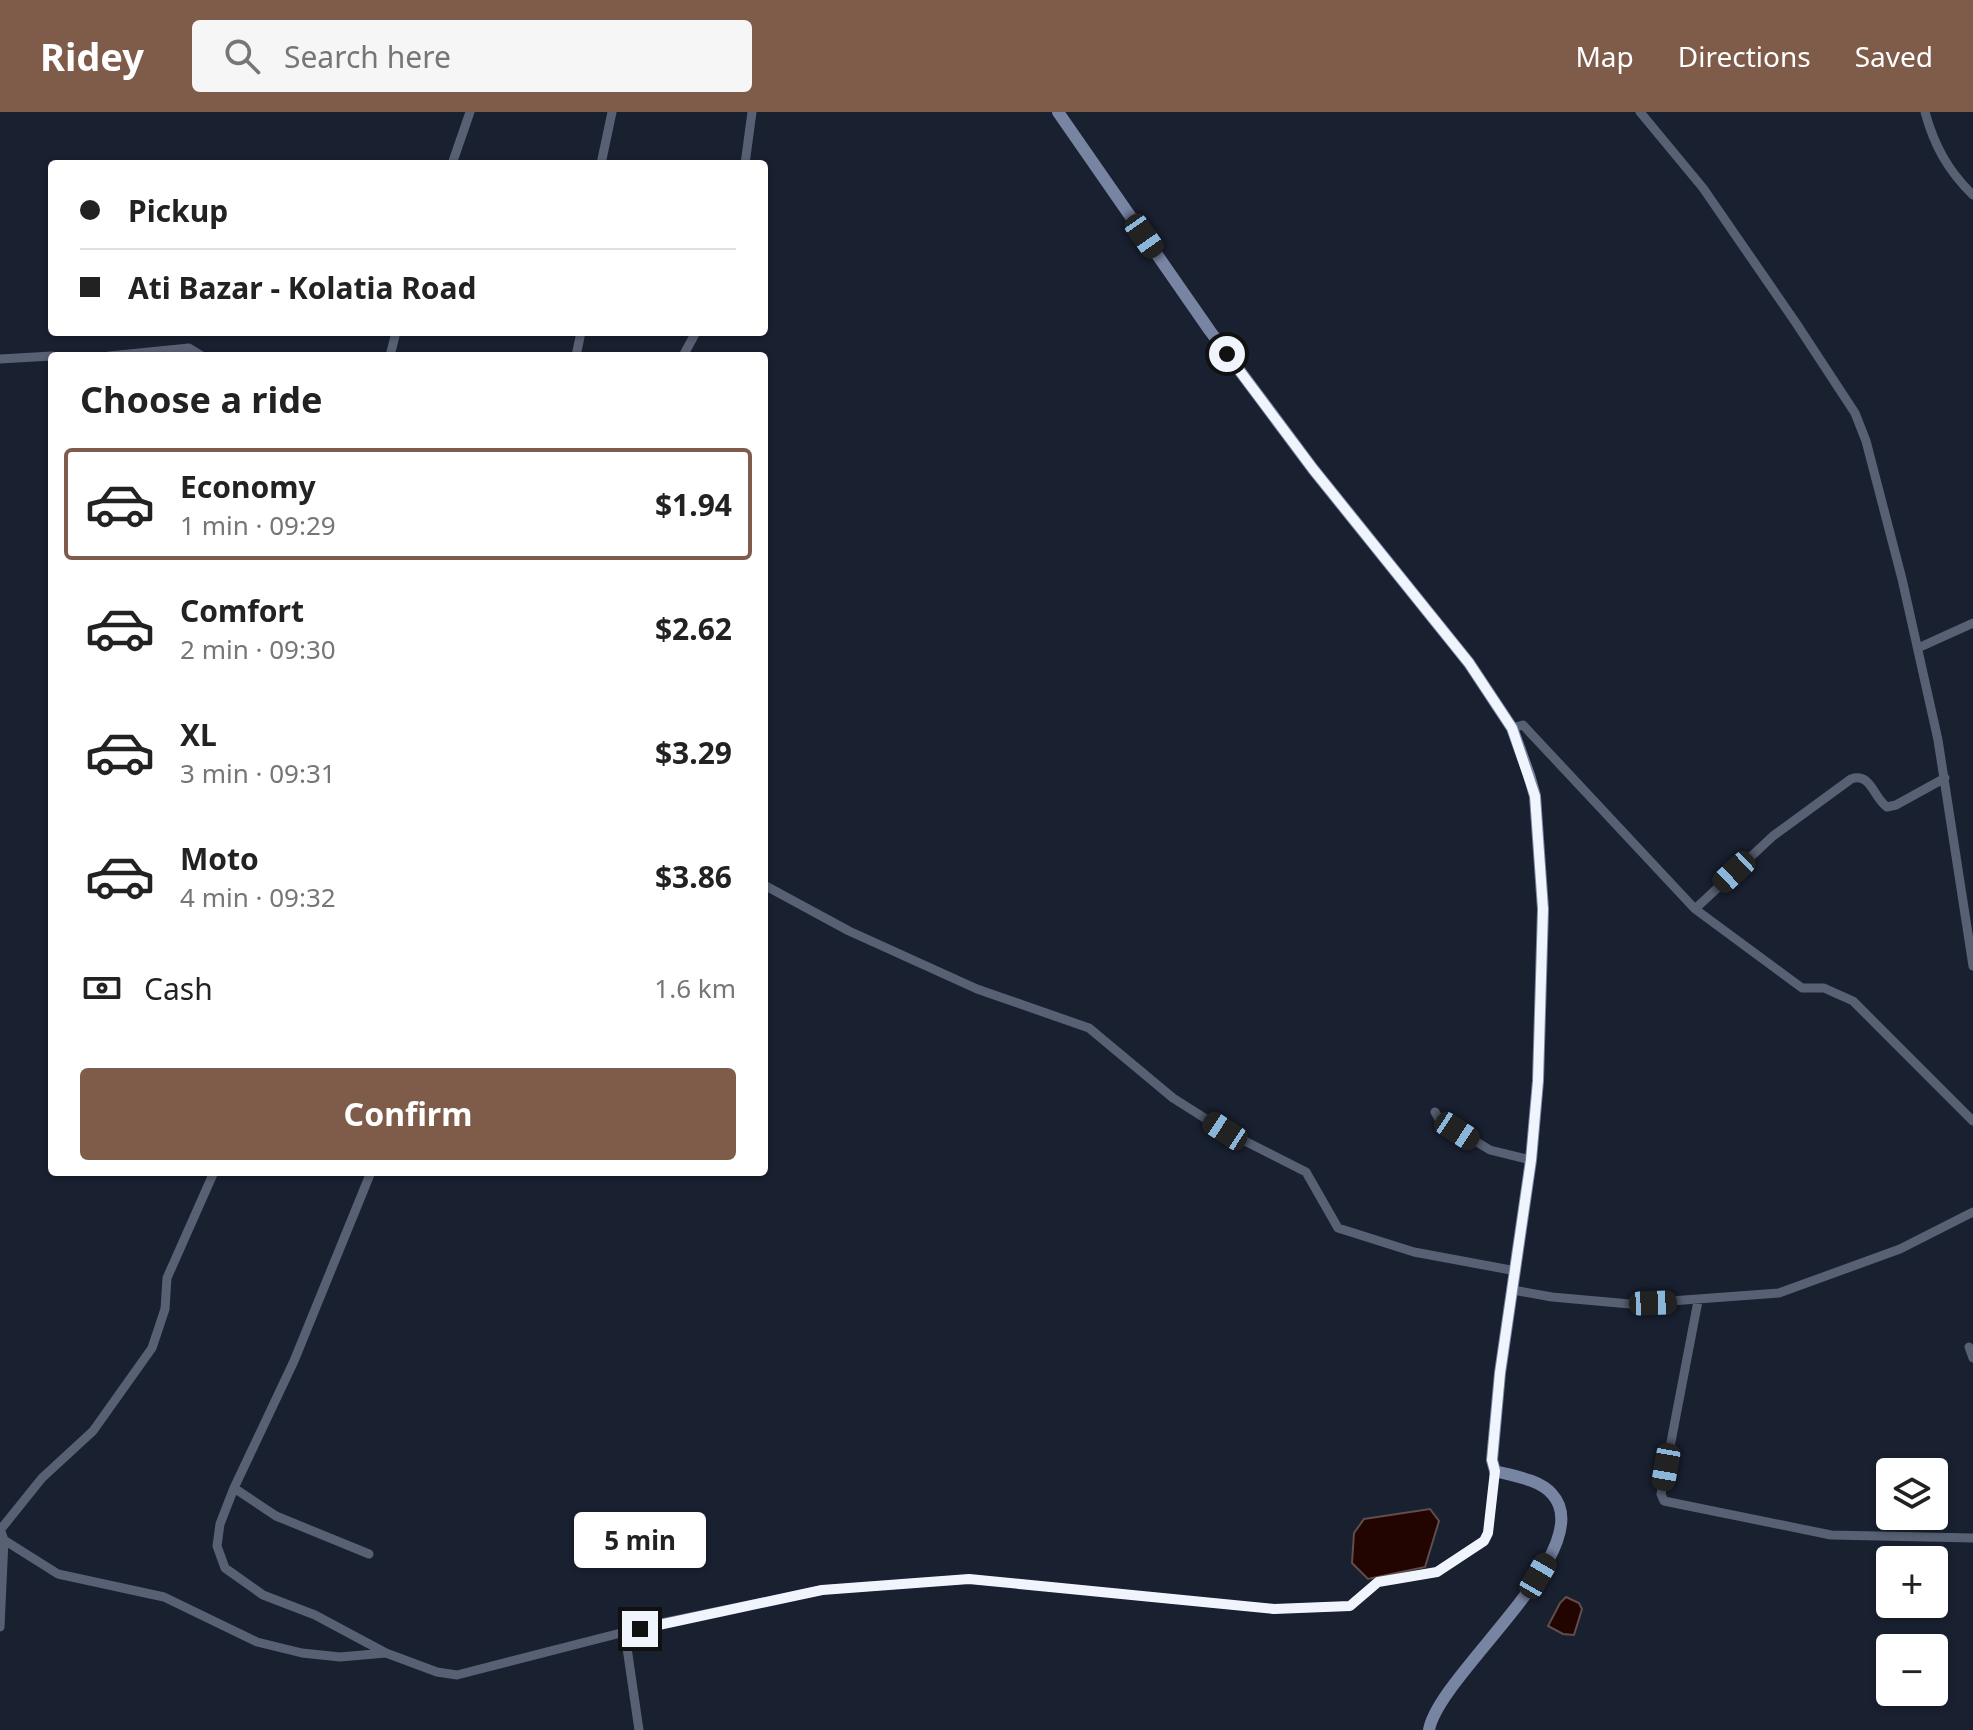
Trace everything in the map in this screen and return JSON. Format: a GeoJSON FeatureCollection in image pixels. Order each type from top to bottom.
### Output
{"type":"FeatureCollection","features":[{"type":"Feature","properties":{"kind":"main road"},"geometry":{"type":"LineString","coordinates":[[1058,112],[1210,331],[1313,469],[1450,637],[1512,728],[1535,796],[1543,909],[1538,1081],[1531,1160],[1500,1373],[1492,1460],[1495,1471],[1536,1483],[1553,1494],[1561,1520],[1559,1536],[1526,1596],[1440,1700],[1429,1730]]}},
{"type":"Feature","properties":{"kind":"street"},"geometry":{"type":"LineString","coordinates":[[453,160],[470,112]]}},
{"type":"Feature","properties":{"kind":"street"},"geometry":{"type":"LineString","coordinates":[[602,160],[612,112]]}},
{"type":"Feature","properties":{"kind":"street"},"geometry":{"type":"LineString","coordinates":[[746,160],[752,112]]}},
{"type":"Feature","properties":{"kind":"street"},"geometry":{"type":"LineString","coordinates":[[1640,112],[1703,188],[1855,413],[1866,441],[1918,648],[1945,778],[1968,895],[1964,919],[1973,966]]}},
{"type":"Feature","properties":{"kind":"street"},"geometry":{"type":"LineString","coordinates":[[1925,112],[1935,147],[1958,180],[1973,195]]}},
{"type":"Feature","properties":{"kind":"street"},"geometry":{"type":"LineString","coordinates":[[149,352],[189,348],[196,352]]}},
{"type":"Feature","properties":{"kind":"street"},"geometry":{"type":"LineString","coordinates":[[0,359],[48,356]]}},
{"type":"Feature","properties":{"kind":"street"},"geometry":{"type":"LineString","coordinates":[[1918,648],[1973,623]]}},
{"type":"Feature","properties":{"kind":"street"},"geometry":{"type":"LineString","coordinates":[[1512,728],[1523,725],[1695,909],[1802,988],[1824,988],[1853,1001],[1973,1121]]}},
{"type":"Feature","properties":{"kind":"street"},"geometry":{"type":"LineString","coordinates":[[1695,909],[1773,836],[1851,779],[1859,776],[1866,779],[1887,807],[1945,778]]}},
{"type":"Feature","properties":{"kind":"street"},"geometry":{"type":"LineString","coordinates":[[768,887],[849,931],[977,989],[1089,1028],[1173,1098],[1225,1131],[1306,1172],[1338,1228],[1414,1252],[1516,1271]]}},
{"type":"Feature","properties":{"kind":"street"},"geometry":{"type":"LineString","coordinates":[[1435,1112],[1439,1119],[1490,1150],[1531,1160]]}},
{"type":"Feature","properties":{"kind":"street"},"geometry":{"type":"LineString","coordinates":[[0,1627],[4,1540],[1,1529],[42,1478],[93,1431],[152,1348],[165,1309],[167,1278],[212,1176]]}},
{"type":"Feature","properties":{"kind":"street"},"geometry":{"type":"LineString","coordinates":[[369,1176],[294,1361],[234,1488],[220,1524],[217,1546],[225,1568],[263,1595],[315,1615],[386,1653],[437,1672],[457,1675],[656,1624],[822,1590],[969,1579],[1274,1609],[1350,1606],[1378,1582],[1437,1572],[1484,1541],[1488,1533],[1495,1471]]}},
{"type":"Feature","properties":{"kind":"street"},"geometry":{"type":"LineString","coordinates":[[1513,1290],[1630,1304],[1779,1293],[1900,1249],[1973,1212]]}},
{"type":"Feature","properties":{"kind":"street"},"geometry":{"type":"LineString","coordinates":[[1698,1301],[1661,1494],[1664,1501],[1831,1535],[1973,1538]]}},
{"type":"Feature","properties":{"kind":"street"},"geometry":{"type":"LineString","coordinates":[[1969,1347],[1973,1358]]}},
{"type":"Feature","properties":{"kind":"street"},"geometry":{"type":"LineString","coordinates":[[234,1488],[276,1516],[369,1554]]}},
{"type":"Feature","properties":{"kind":"street"},"geometry":{"type":"LineString","coordinates":[[4,1540],[58,1574],[164,1597],[257,1642],[302,1653],[340,1657],[386,1653]]}},
{"type":"Feature","properties":{"kind":"street"},"geometry":{"type":"LineString","coordinates":[[625,1634],[639,1730]]}},
{"type":"Feature","properties":{"kind":"shaded area"},"geometry":{"type":"Polygon","coordinates":[[[1430,1509],[1439,1521],[1425,1567],[1368,1579],[1352,1563],[1354,1533],[1364,1519],[1430,1509]]]}},
{"type":"Feature","properties":{"kind":"shaded area"},"geometry":{"type":"Polygon","coordinates":[[[1566,1597],[1579,1603],[1582,1609],[1574,1635],[1563,1634],[1548,1626],[1566,1597]]]}},
{"type":"Feature","properties":{"kind":"route"},"geometry":{"type":"LineString","coordinates":[[640,1629],[822,1590],[969,1579],[1274,1609],[1350,1606],[1378,1582],[1437,1572],[1484,1541],[1488,1533],[1500,1373],[1525,1213],[1538,1081],[1543,909],[1535,796],[1512,728],[1469,663],[1313,469],[1227,354]]}}]}
